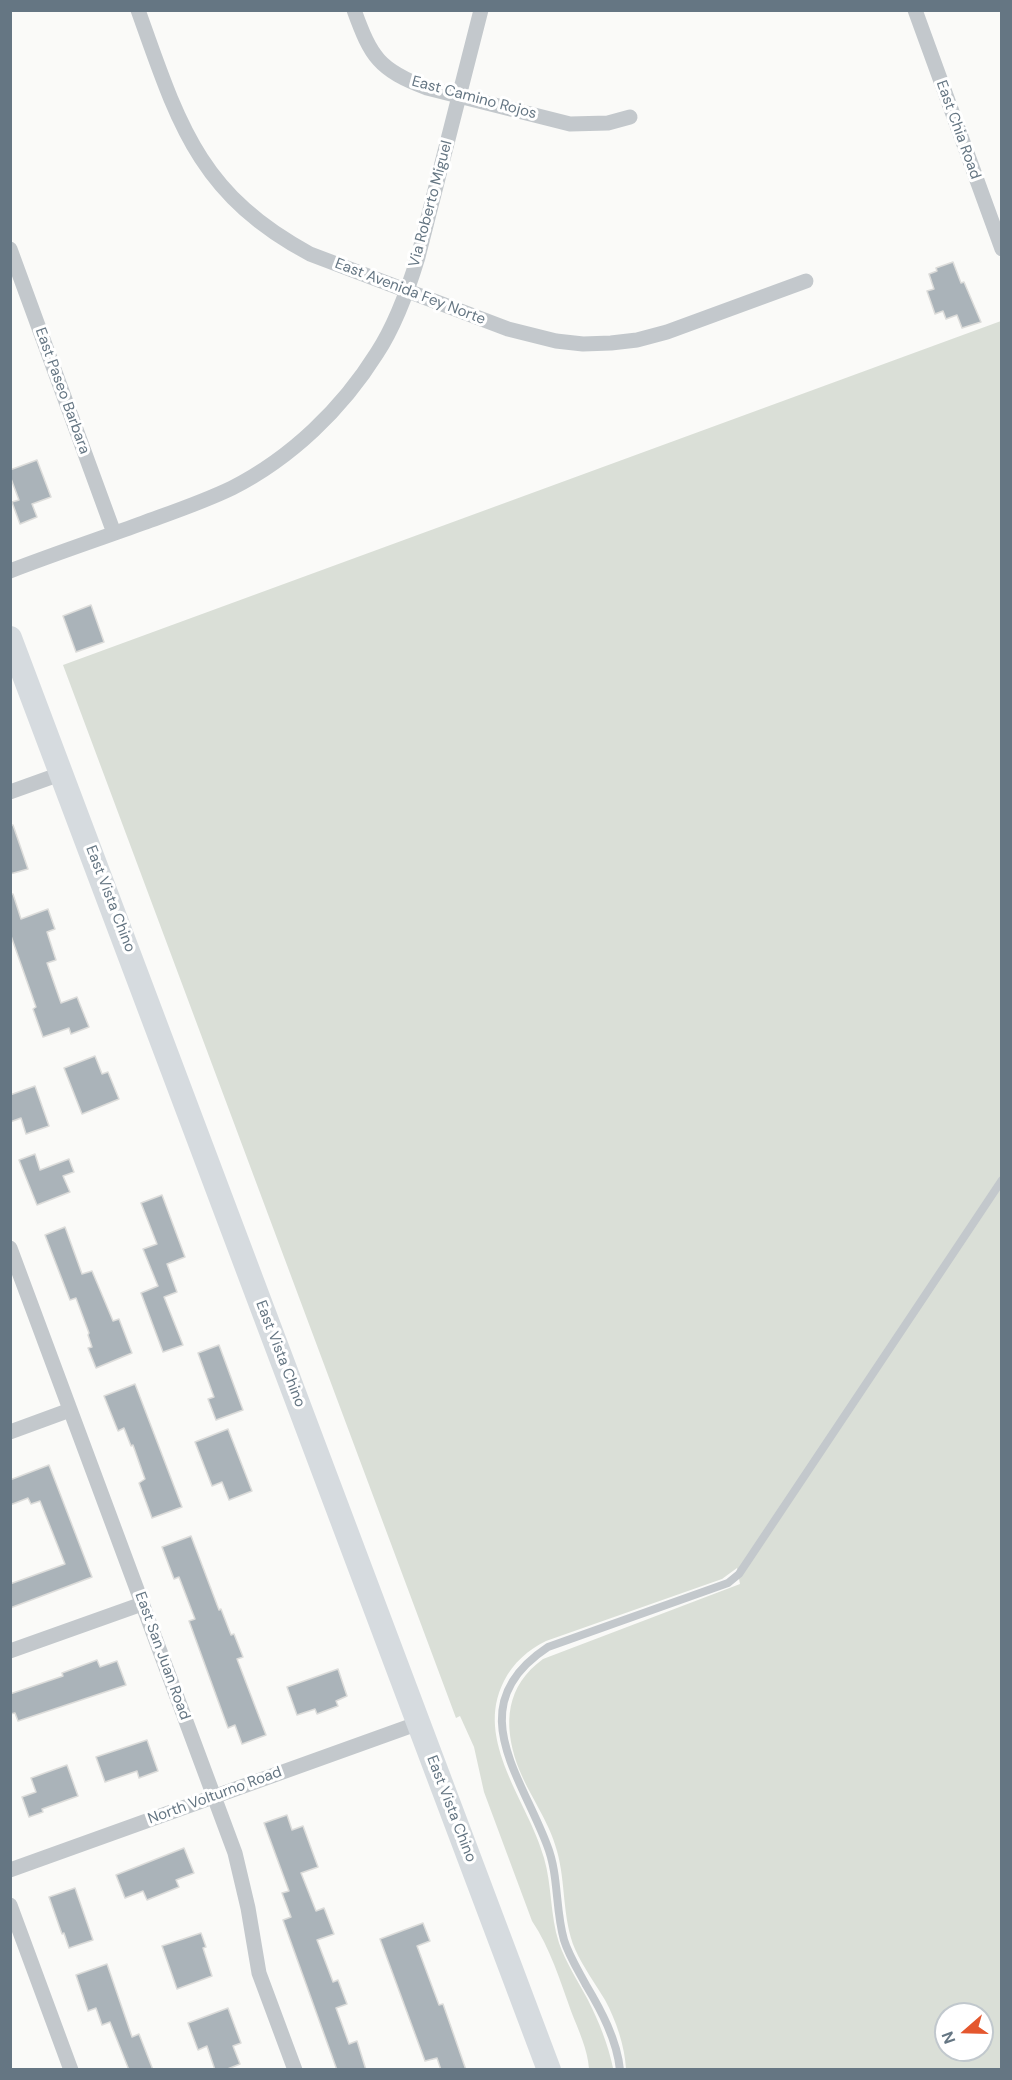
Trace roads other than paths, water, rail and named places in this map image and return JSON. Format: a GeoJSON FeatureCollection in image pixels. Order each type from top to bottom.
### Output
{"type":"FeatureCollection","features":[{"type":"Feature","properties":{"kind":"main road","name":"East Vista Chino"},"geometry":{"type":"LineString","coordinates":[[10,638],[63,773],[549,2070]]}},
{"type":"Feature","properties":{"kind":"street","name":"East Avenida Fey Norte"},"geometry":{"type":"LineString","coordinates":[[138,10],[182,128],[215,179],[259,222],[310,254],[530,336],[583,344],[637,340],[667,332],[807,281]]}},
{"type":"Feature","properties":{"kind":"street","name":"East Camino Rojos"},"geometry":{"type":"LineString","coordinates":[[354,10],[365,41],[374,56],[387,69],[405,80],[570,124],[608,123],[630,117]]}},
{"type":"Feature","properties":{"kind":"street","name":"Via Roberto Miguel"},"geometry":{"type":"LineString","coordinates":[[10,571],[202,502],[257,474],[291,450],[324,420],[354,386],[378,352],[407,291],[418,257],[481,10]]}},
{"type":"Feature","properties":{"kind":"street","name":"East Chia Road"},"geometry":{"type":"LineString","coordinates":[[915,10],[1002,249]]}},
{"type":"Feature","properties":{"kind":"street","name":"East Paseo Barbara"},"geometry":{"type":"LineString","coordinates":[[10,249],[114,533]]}},
{"type":"Feature","properties":{"kind":"street"},"geometry":{"type":"LineString","coordinates":[[10,792],[63,773]]}},
{"type":"Feature","properties":{"kind":"street","name":"East San Juan Road"},"geometry":{"type":"LineString","coordinates":[[10,1248],[235,1853],[248,1908],[259,1973],[294,2070]]}},
{"type":"Feature","properties":{"kind":"street"},"geometry":{"type":"LineString","coordinates":[[10,1432],[70,1410]]}},
{"type":"Feature","properties":{"kind":"street"},"geometry":{"type":"LineString","coordinates":[[10,1651],[142,1604]]}},
{"type":"Feature","properties":{"kind":"street","name":"North Volturno Road"},"geometry":{"type":"LineString","coordinates":[[10,1870],[419,1723]]}},
{"type":"Feature","properties":{"kind":"street"},"geometry":{"type":"LineString","coordinates":[[10,1905],[71,2070]]}},
{"type":"Feature","properties":{"kind":"lane"},"geometry":{"type":"LineString","coordinates":[[620,2070],[613,2041],[598,2005],[571,1958],[564,1940],[555,1876],[548,1846],[508,1755],[502,1731],[501,1711],[507,1691],[517,1674],[530,1659],[548,1647],[728,1583],[739,1574],[1002,1180]]}}]}
